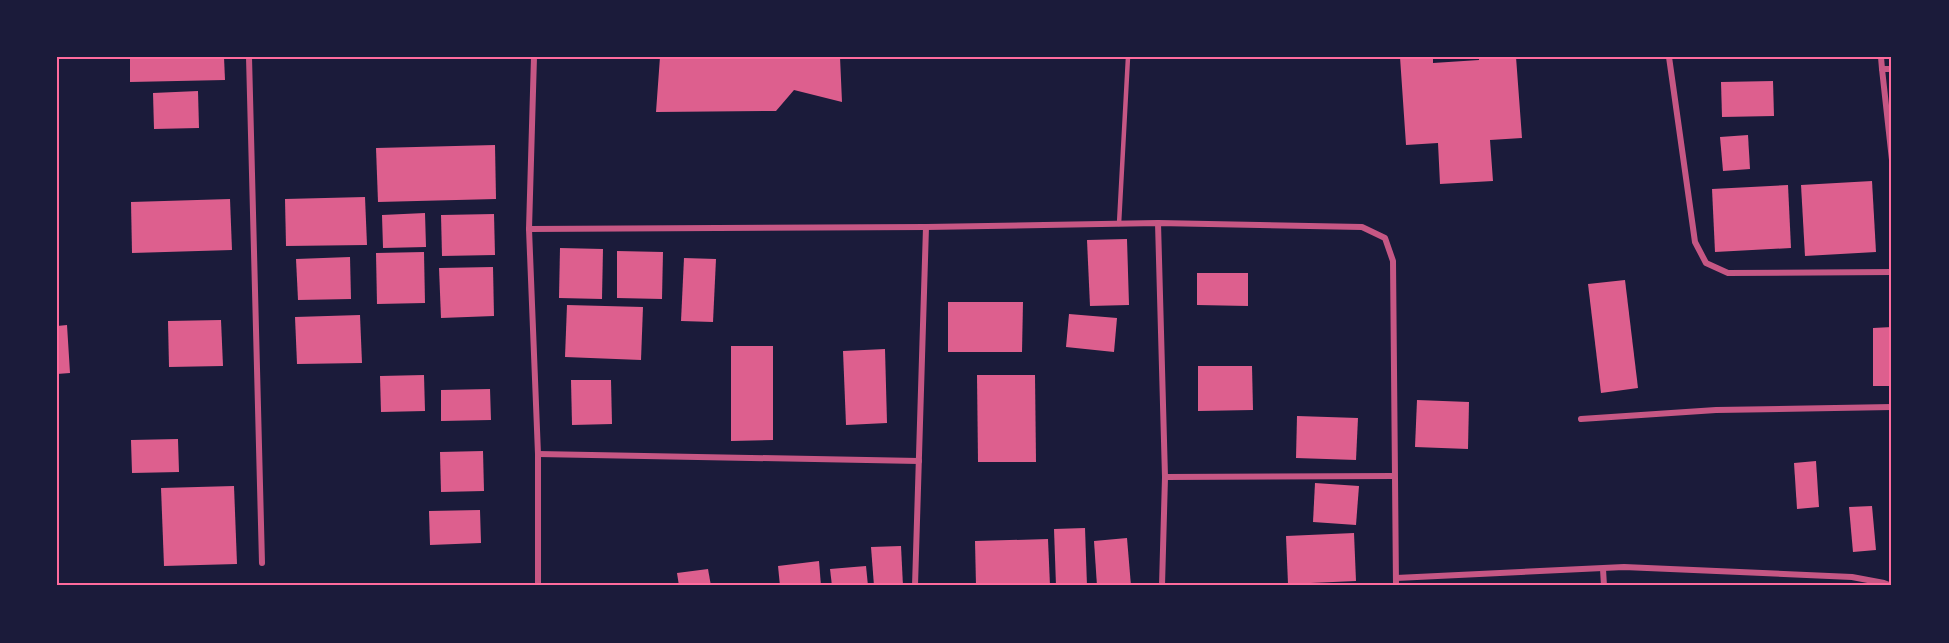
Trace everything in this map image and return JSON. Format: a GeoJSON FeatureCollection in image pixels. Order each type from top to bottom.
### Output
{"type":"FeatureCollection","features":[{"type":"Feature","properties":{"kind":"street"},"geometry":{"type":"LineString","coordinates":[[249,57],[262,563]]}},
{"type":"Feature","properties":{"kind":"street"},"geometry":{"type":"LineString","coordinates":[[534,57],[530,229],[538,454],[538,586]]}},
{"type":"Feature","properties":{"kind":"street"},"geometry":{"type":"LineString","coordinates":[[1669,57],[1695,242],[1706,263],[1728,273],[1892,272]]}},
{"type":"Feature","properties":{"kind":"street"},"geometry":{"type":"LineString","coordinates":[[1881,57],[1892,160]]}},
{"type":"Feature","properties":{"kind":"street"},"geometry":{"type":"LineString","coordinates":[[1882,69],[1892,69]]}},
{"type":"Feature","properties":{"kind":"street"},"geometry":{"type":"LineString","coordinates":[[530,229],[1158,223],[1362,227],[1385,238],[1393,261],[1396,586]]}},
{"type":"Feature","properties":{"kind":"street"},"geometry":{"type":"LineString","coordinates":[[1158,223],[1165,477],[1162,586]]}},
{"type":"Feature","properties":{"kind":"street"},"geometry":{"type":"LineString","coordinates":[[915,586],[926,227]]}},
{"type":"Feature","properties":{"kind":"street"},"geometry":{"type":"LineString","coordinates":[[1581,419],[1716,410],[1892,407]]}},
{"type":"Feature","properties":{"kind":"street"},"geometry":{"type":"LineString","coordinates":[[538,454],[919,461]]}},
{"type":"Feature","properties":{"kind":"street"},"geometry":{"type":"LineString","coordinates":[[1165,477],[1394,476]]}},
{"type":"Feature","properties":{"kind":"street"},"geometry":{"type":"LineString","coordinates":[[1396,578],[1624,567],[1852,577],[1892,586]]}},
{"type":"Feature","properties":{"kind":"street"},"geometry":{"type":"LineString","coordinates":[[1603,569],[1604,586]]}},
{"type":"Feature","properties":{"kind":"lane"},"geometry":{"type":"LineString","coordinates":[[1119,224],[1128,57]]}},
{"type":"Feature","properties":{"kind":"building"},"geometry":{"type":"Polygon","coordinates":[[[130,57],[224,57],[225,80],[130,82],[130,57]]]}},
{"type":"Feature","properties":{"kind":"building"},"geometry":{"type":"Polygon","coordinates":[[[660,57],[840,57],[842,102],[794,90],[776,111],[656,112],[660,57]]]}},
{"type":"Feature","properties":{"kind":"building"},"geometry":{"type":"Polygon","coordinates":[[[1400,57],[1433,57],[1433,63],[1479,60],[1479,57],[1516,57],[1522,138],[1490,140],[1493,181],[1440,184],[1438,143],[1406,145],[1400,57]]]}},
{"type":"Feature","properties":{"kind":"building"},"geometry":{"type":"Polygon","coordinates":[[[1773,81],[1774,116],[1722,117],[1721,82],[1773,81]]]}},
{"type":"Feature","properties":{"kind":"building"},"geometry":{"type":"Polygon","coordinates":[[[198,91],[199,128],[154,129],[153,93],[198,91]]]}},
{"type":"Feature","properties":{"kind":"building"},"geometry":{"type":"Polygon","coordinates":[[[1748,135],[1750,169],[1723,171],[1720,137],[1748,135]]]}},
{"type":"Feature","properties":{"kind":"building"},"geometry":{"type":"Polygon","coordinates":[[[495,145],[496,199],[378,202],[376,148],[495,145]]]}},
{"type":"Feature","properties":{"kind":"building"},"geometry":{"type":"Polygon","coordinates":[[[1872,181],[1876,252],[1805,256],[1801,185],[1872,181]]]}},
{"type":"Feature","properties":{"kind":"building"},"geometry":{"type":"Polygon","coordinates":[[[1788,185],[1791,248],[1715,252],[1712,189],[1788,185]]]}},
{"type":"Feature","properties":{"kind":"building"},"geometry":{"type":"Polygon","coordinates":[[[365,197],[367,245],[286,246],[285,199],[365,197]]]}},
{"type":"Feature","properties":{"kind":"building"},"geometry":{"type":"Polygon","coordinates":[[[230,199],[232,250],[132,253],[131,202],[230,199]]]}},
{"type":"Feature","properties":{"kind":"building"},"geometry":{"type":"Polygon","coordinates":[[[425,213],[426,247],[383,248],[382,215],[425,213]]]}},
{"type":"Feature","properties":{"kind":"building"},"geometry":{"type":"Polygon","coordinates":[[[494,214],[495,255],[442,256],[441,215],[494,214]]]}},
{"type":"Feature","properties":{"kind":"building"},"geometry":{"type":"Polygon","coordinates":[[[1127,239],[1129,305],[1090,306],[1087,240],[1127,239]]]}},
{"type":"Feature","properties":{"kind":"building"},"geometry":{"type":"Polygon","coordinates":[[[560,248],[603,249],[602,299],[559,298],[560,248]]]}},
{"type":"Feature","properties":{"kind":"building"},"geometry":{"type":"Polygon","coordinates":[[[617,251],[663,252],[662,299],[617,298],[617,251]]]}},
{"type":"Feature","properties":{"kind":"building"},"geometry":{"type":"Polygon","coordinates":[[[424,252],[425,303],[377,304],[376,253],[424,252]]]}},
{"type":"Feature","properties":{"kind":"building"},"geometry":{"type":"Polygon","coordinates":[[[350,257],[351,299],[298,300],[296,259],[350,257]]]}},
{"type":"Feature","properties":{"kind":"building"},"geometry":{"type":"Polygon","coordinates":[[[684,258],[716,259],[713,322],[681,321],[684,258]]]}},
{"type":"Feature","properties":{"kind":"building"},"geometry":{"type":"Polygon","coordinates":[[[493,267],[494,316],[441,318],[439,268],[493,267]]]}},
{"type":"Feature","properties":{"kind":"building"},"geometry":{"type":"Polygon","coordinates":[[[1197,273],[1248,273],[1248,306],[1197,305],[1197,273]]]}},
{"type":"Feature","properties":{"kind":"building"},"geometry":{"type":"Polygon","coordinates":[[[1625,280],[1638,388],[1601,393],[1588,284],[1625,280]]]}},
{"type":"Feature","properties":{"kind":"building"},"geometry":{"type":"Polygon","coordinates":[[[948,302],[1023,302],[1022,352],[948,352],[948,302]]]}},
{"type":"Feature","properties":{"kind":"building"},"geometry":{"type":"Polygon","coordinates":[[[567,305],[643,307],[641,360],[565,357],[567,305]]]}},
{"type":"Feature","properties":{"kind":"building"},"geometry":{"type":"Polygon","coordinates":[[[1069,314],[1117,318],[1114,352],[1066,347],[1069,314]]]}},
{"type":"Feature","properties":{"kind":"building"},"geometry":{"type":"Polygon","coordinates":[[[360,315],[362,363],[297,364],[295,317],[360,315]]]}},
{"type":"Feature","properties":{"kind":"building"},"geometry":{"type":"Polygon","coordinates":[[[221,320],[223,366],[169,367],[168,321],[221,320]]]}},
{"type":"Feature","properties":{"kind":"building"},"geometry":{"type":"Polygon","coordinates":[[[67,325],[70,373],[57,374],[57,326],[67,325]]]}},
{"type":"Feature","properties":{"kind":"building"},"geometry":{"type":"Polygon","coordinates":[[[1892,327],[1892,386],[1873,386],[1873,328],[1892,327]]]}},
{"type":"Feature","properties":{"kind":"building"},"geometry":{"type":"Polygon","coordinates":[[[731,346],[773,346],[773,440],[731,441],[731,346]]]}},
{"type":"Feature","properties":{"kind":"building"},"geometry":{"type":"Polygon","coordinates":[[[885,349],[887,423],[846,425],[843,351],[885,349]]]}},
{"type":"Feature","properties":{"kind":"building"},"geometry":{"type":"Polygon","coordinates":[[[1198,366],[1252,366],[1253,410],[1198,411],[1198,366]]]}},
{"type":"Feature","properties":{"kind":"building"},"geometry":{"type":"Polygon","coordinates":[[[424,375],[425,411],[381,412],[380,376],[424,375]]]}},
{"type":"Feature","properties":{"kind":"building"},"geometry":{"type":"Polygon","coordinates":[[[977,375],[1035,375],[1036,462],[978,462],[977,375]]]}},
{"type":"Feature","properties":{"kind":"building"},"geometry":{"type":"Polygon","coordinates":[[[571,380],[611,380],[612,424],[572,425],[571,380]]]}},
{"type":"Feature","properties":{"kind":"building"},"geometry":{"type":"Polygon","coordinates":[[[490,389],[491,420],[441,421],[441,390],[490,389]]]}},
{"type":"Feature","properties":{"kind":"building"},"geometry":{"type":"Polygon","coordinates":[[[1417,400],[1469,402],[1468,449],[1415,447],[1417,400]]]}},
{"type":"Feature","properties":{"kind":"building"},"geometry":{"type":"Polygon","coordinates":[[[1297,416],[1358,418],[1356,460],[1296,458],[1297,416]]]}},
{"type":"Feature","properties":{"kind":"building"},"geometry":{"type":"Polygon","coordinates":[[[178,439],[179,472],[132,473],[131,440],[178,439]]]}},
{"type":"Feature","properties":{"kind":"building"},"geometry":{"type":"Polygon","coordinates":[[[483,451],[484,491],[441,492],[440,452],[483,451]]]}},
{"type":"Feature","properties":{"kind":"building"},"geometry":{"type":"Polygon","coordinates":[[[1816,461],[1819,507],[1797,509],[1794,463],[1816,461]]]}},
{"type":"Feature","properties":{"kind":"building"},"geometry":{"type":"Polygon","coordinates":[[[1315,483],[1359,486],[1356,525],[1313,522],[1315,483]]]}},
{"type":"Feature","properties":{"kind":"building"},"geometry":{"type":"Polygon","coordinates":[[[234,486],[237,564],[164,566],[161,488],[234,486]]]}},
{"type":"Feature","properties":{"kind":"building"},"geometry":{"type":"Polygon","coordinates":[[[1872,506],[1876,550],[1853,552],[1849,507],[1872,506]]]}},
{"type":"Feature","properties":{"kind":"building"},"geometry":{"type":"Polygon","coordinates":[[[480,510],[481,543],[430,545],[429,511],[480,510]]]}},
{"type":"Feature","properties":{"kind":"building"},"geometry":{"type":"Polygon","coordinates":[[[1085,528],[1087,586],[1056,586],[1054,529],[1085,528]]]}},
{"type":"Feature","properties":{"kind":"building"},"geometry":{"type":"Polygon","coordinates":[[[1354,533],[1356,581],[1288,584],[1286,536],[1354,533]]]}},
{"type":"Feature","properties":{"kind":"building"},"geometry":{"type":"Polygon","coordinates":[[[1127,538],[1131,586],[1097,586],[1094,541],[1127,538]]]}},
{"type":"Feature","properties":{"kind":"building"},"geometry":{"type":"Polygon","coordinates":[[[1048,539],[1050,586],[976,586],[975,541],[1048,539]]]}},
{"type":"Feature","properties":{"kind":"building"},"geometry":{"type":"Polygon","coordinates":[[[901,546],[903,586],[874,586],[871,547],[901,546]]]}},
{"type":"Feature","properties":{"kind":"building"},"geometry":{"type":"Polygon","coordinates":[[[819,561],[821,586],[780,586],[778,566],[819,561]]]}},
{"type":"Feature","properties":{"kind":"building"},"geometry":{"type":"Polygon","coordinates":[[[866,566],[868,586],[832,586],[830,569],[866,566]]]}},
{"type":"Feature","properties":{"kind":"building"},"geometry":{"type":"Polygon","coordinates":[[[708,569],[711,586],[679,586],[677,573],[708,569]]]}}]}
